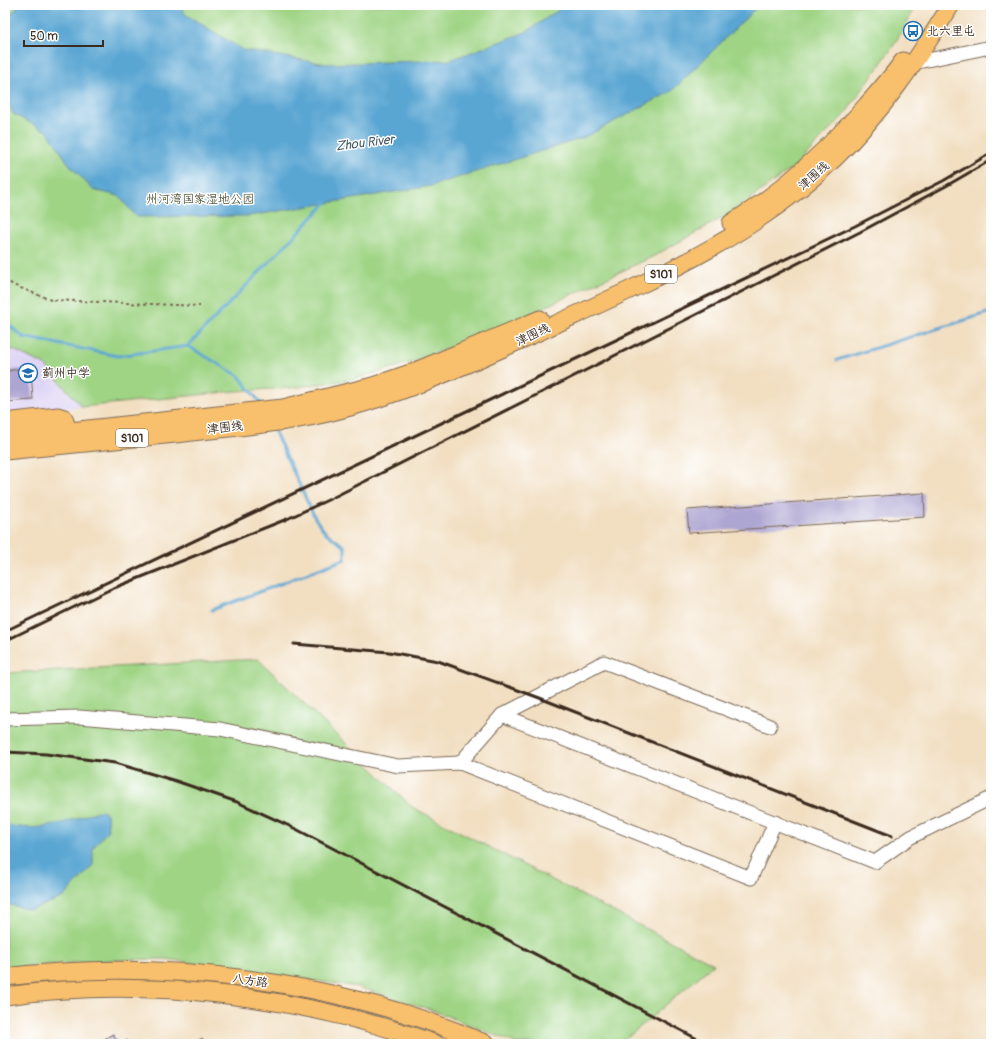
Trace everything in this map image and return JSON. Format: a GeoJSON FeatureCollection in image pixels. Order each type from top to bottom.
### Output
{"type":"FeatureCollection","features":[{"type":"Feature","properties":{"kind":"main road","name":"津围线"},"geometry":{"type":"LineString","coordinates":[[907,64],[938,5]]}},
{"type":"Feature","properties":{"kind":"main road","name":"津围线"},"geometry":{"type":"LineString","coordinates":[[5,451],[285,414],[413,372],[558,311],[679,253],[742,216],[796,175],[850,124],[907,64],[951,5]]}},
{"type":"Feature","properties":{"kind":"main road"},"geometry":{"type":"LineString","coordinates":[[5,422],[58,416],[64,418],[68,431]]}},
{"type":"Feature","properties":{"kind":"main road","name":"津围线"},"geometry":{"type":"LineString","coordinates":[[5,438],[68,431],[257,418]]}},
{"type":"Feature","properties":{"kind":"main road","name":"八方路"},"geometry":{"type":"LineString","coordinates":[[5,977],[80,971],[120,970],[228,977],[295,987],[357,999],[430,1021],[487,1044]]}},
{"type":"Feature","properties":{"kind":"main road","name":"八方路"},"geometry":{"type":"LineString","coordinates":[[5,996],[64,989],[117,988],[159,990],[254,999],[317,1010],[397,1030],[436,1044]]}},
{"type":"Feature","properties":{"kind":"street"},"geometry":{"type":"LineString","coordinates":[[907,64],[991,47]]}},
{"type":"Feature","properties":{"kind":"street"},"geometry":{"type":"LineString","coordinates":[[460,763],[502,715],[604,662],[770,726]]}},
{"type":"Feature","properties":{"kind":"street"},"geometry":{"type":"LineString","coordinates":[[502,715],[875,862],[911,837],[991,798]]}},
{"type":"Feature","properties":{"kind":"street"},"geometry":{"type":"LineString","coordinates":[[5,719],[79,717],[220,729],[398,766],[460,763],[751,878],[775,822]]}},
{"type":"Feature","properties":{"kind":"path"},"geometry":{"type":"LineString","coordinates":[[5,279],[13,285],[51,300],[200,306]]}},
{"type":"Feature","properties":{"kind":"shaded area","name":"蓟州中学"},"geometry":{"type":"Polygon","coordinates":[[[5,346],[45,365],[82,407],[5,415],[5,346]]]}},
{"type":"Feature","properties":{"kind":"green space","name":"州河湾国家湿地公园"},"geometry":{"type":"Polygon","coordinates":[[[5,5],[917,5],[894,45],[845,114],[795,166],[731,213],[652,257],[506,325],[413,362],[354,379],[291,388],[236,391],[82,407],[45,365],[5,346],[5,5]]]}},
{"type":"Feature","properties":{"kind":"green space"},"geometry":{"type":"Polygon","coordinates":[[[258,659],[412,807],[714,964],[620,1044],[518,1044],[432,1010],[358,987],[166,959],[110,960],[5,968],[5,673],[258,659]]]}},
{"type":"Feature","properties":{"kind":"water","name":"Zhou River"},"geometry":{"type":"Polygon","coordinates":[[[18,5],[181,5],[185,14],[243,50],[327,64],[450,60],[526,32],[566,5],[759,5],[672,91],[583,138],[431,186],[249,216],[136,217],[119,196],[93,190],[68,163],[48,132],[13,114],[5,95],[5,19],[18,7],[18,5]]]}},
{"type":"Feature","properties":{"kind":"water"},"geometry":{"type":"Polygon","coordinates":[[[101,810],[107,814],[108,830],[93,848],[93,865],[64,897],[31,910],[5,904],[5,824],[30,828],[42,827],[65,822],[101,810]]]}},
{"type":"Feature","properties":{"kind":"building"},"geometry":{"type":"Polygon","coordinates":[[[31,368],[33,400],[5,402],[5,371],[31,368]]]}},
{"type":"Feature","properties":{"kind":"building"},"geometry":{"type":"Polygon","coordinates":[[[924,493],[925,517],[689,533],[687,510],[924,493]]]}},
{"type":"Feature","properties":{"kind":"building"},"geometry":{"type":"Polygon","coordinates":[[[113,1034],[119,1044],[96,1044],[113,1034]]]}},
{"type":"Feature","properties":{"kind":"building"},"geometry":{"type":"Polygon","coordinates":[[[202,1038],[206,1044],[192,1044],[202,1038]]]}},
{"type":"Feature","properties":{"kind":"building"},"geometry":{"type":"Polygon","coordinates":[[[127,1040],[130,1044],[120,1044],[127,1040]]]}},
{"type":"Feature","properties":{"kind":"waterway"},"geometry":{"type":"LineString","coordinates":[[5,322],[23,337],[118,356],[188,346],[328,201]]}},
{"type":"Feature","properties":{"kind":"waterway"},"geometry":{"type":"LineString","coordinates":[[837,360],[991,312]]}},
{"type":"Feature","properties":{"kind":"waterway"},"geometry":{"type":"LineString","coordinates":[[188,346],[239,376],[262,405]]}},
{"type":"Feature","properties":{"kind":"waterway"},"geometry":{"type":"LineString","coordinates":[[212,610],[345,559],[345,547],[325,532],[315,518],[273,428]]}},
{"type":"Feature","properties":{"kind":"railway"},"geometry":{"type":"LineString","coordinates":[[5,631],[855,226],[943,181],[991,153]]}},
{"type":"Feature","properties":{"kind":"railway"},"geometry":{"type":"LineString","coordinates":[[5,641],[109,590],[287,519],[330,499],[860,232],[991,160]]}},
{"type":"Feature","properties":{"kind":"railway"},"geometry":{"type":"LineString","coordinates":[[294,644],[389,652],[438,661],[537,697],[892,836]]}},
{"type":"Feature","properties":{"kind":"railway"},"geometry":{"type":"LineString","coordinates":[[5,752],[46,754],[115,763],[176,781],[237,802],[296,829],[707,1044]]}},
{"type":"Feature","properties":{"kind":"place","name":"北六里屯"},"geometry":{"type":"Point","coordinates":[913,31]}},
{"type":"Feature","properties":{"kind":"place","name":"蓟州中学"},"geometry":{"type":"Point","coordinates":[28,373]}}]}
